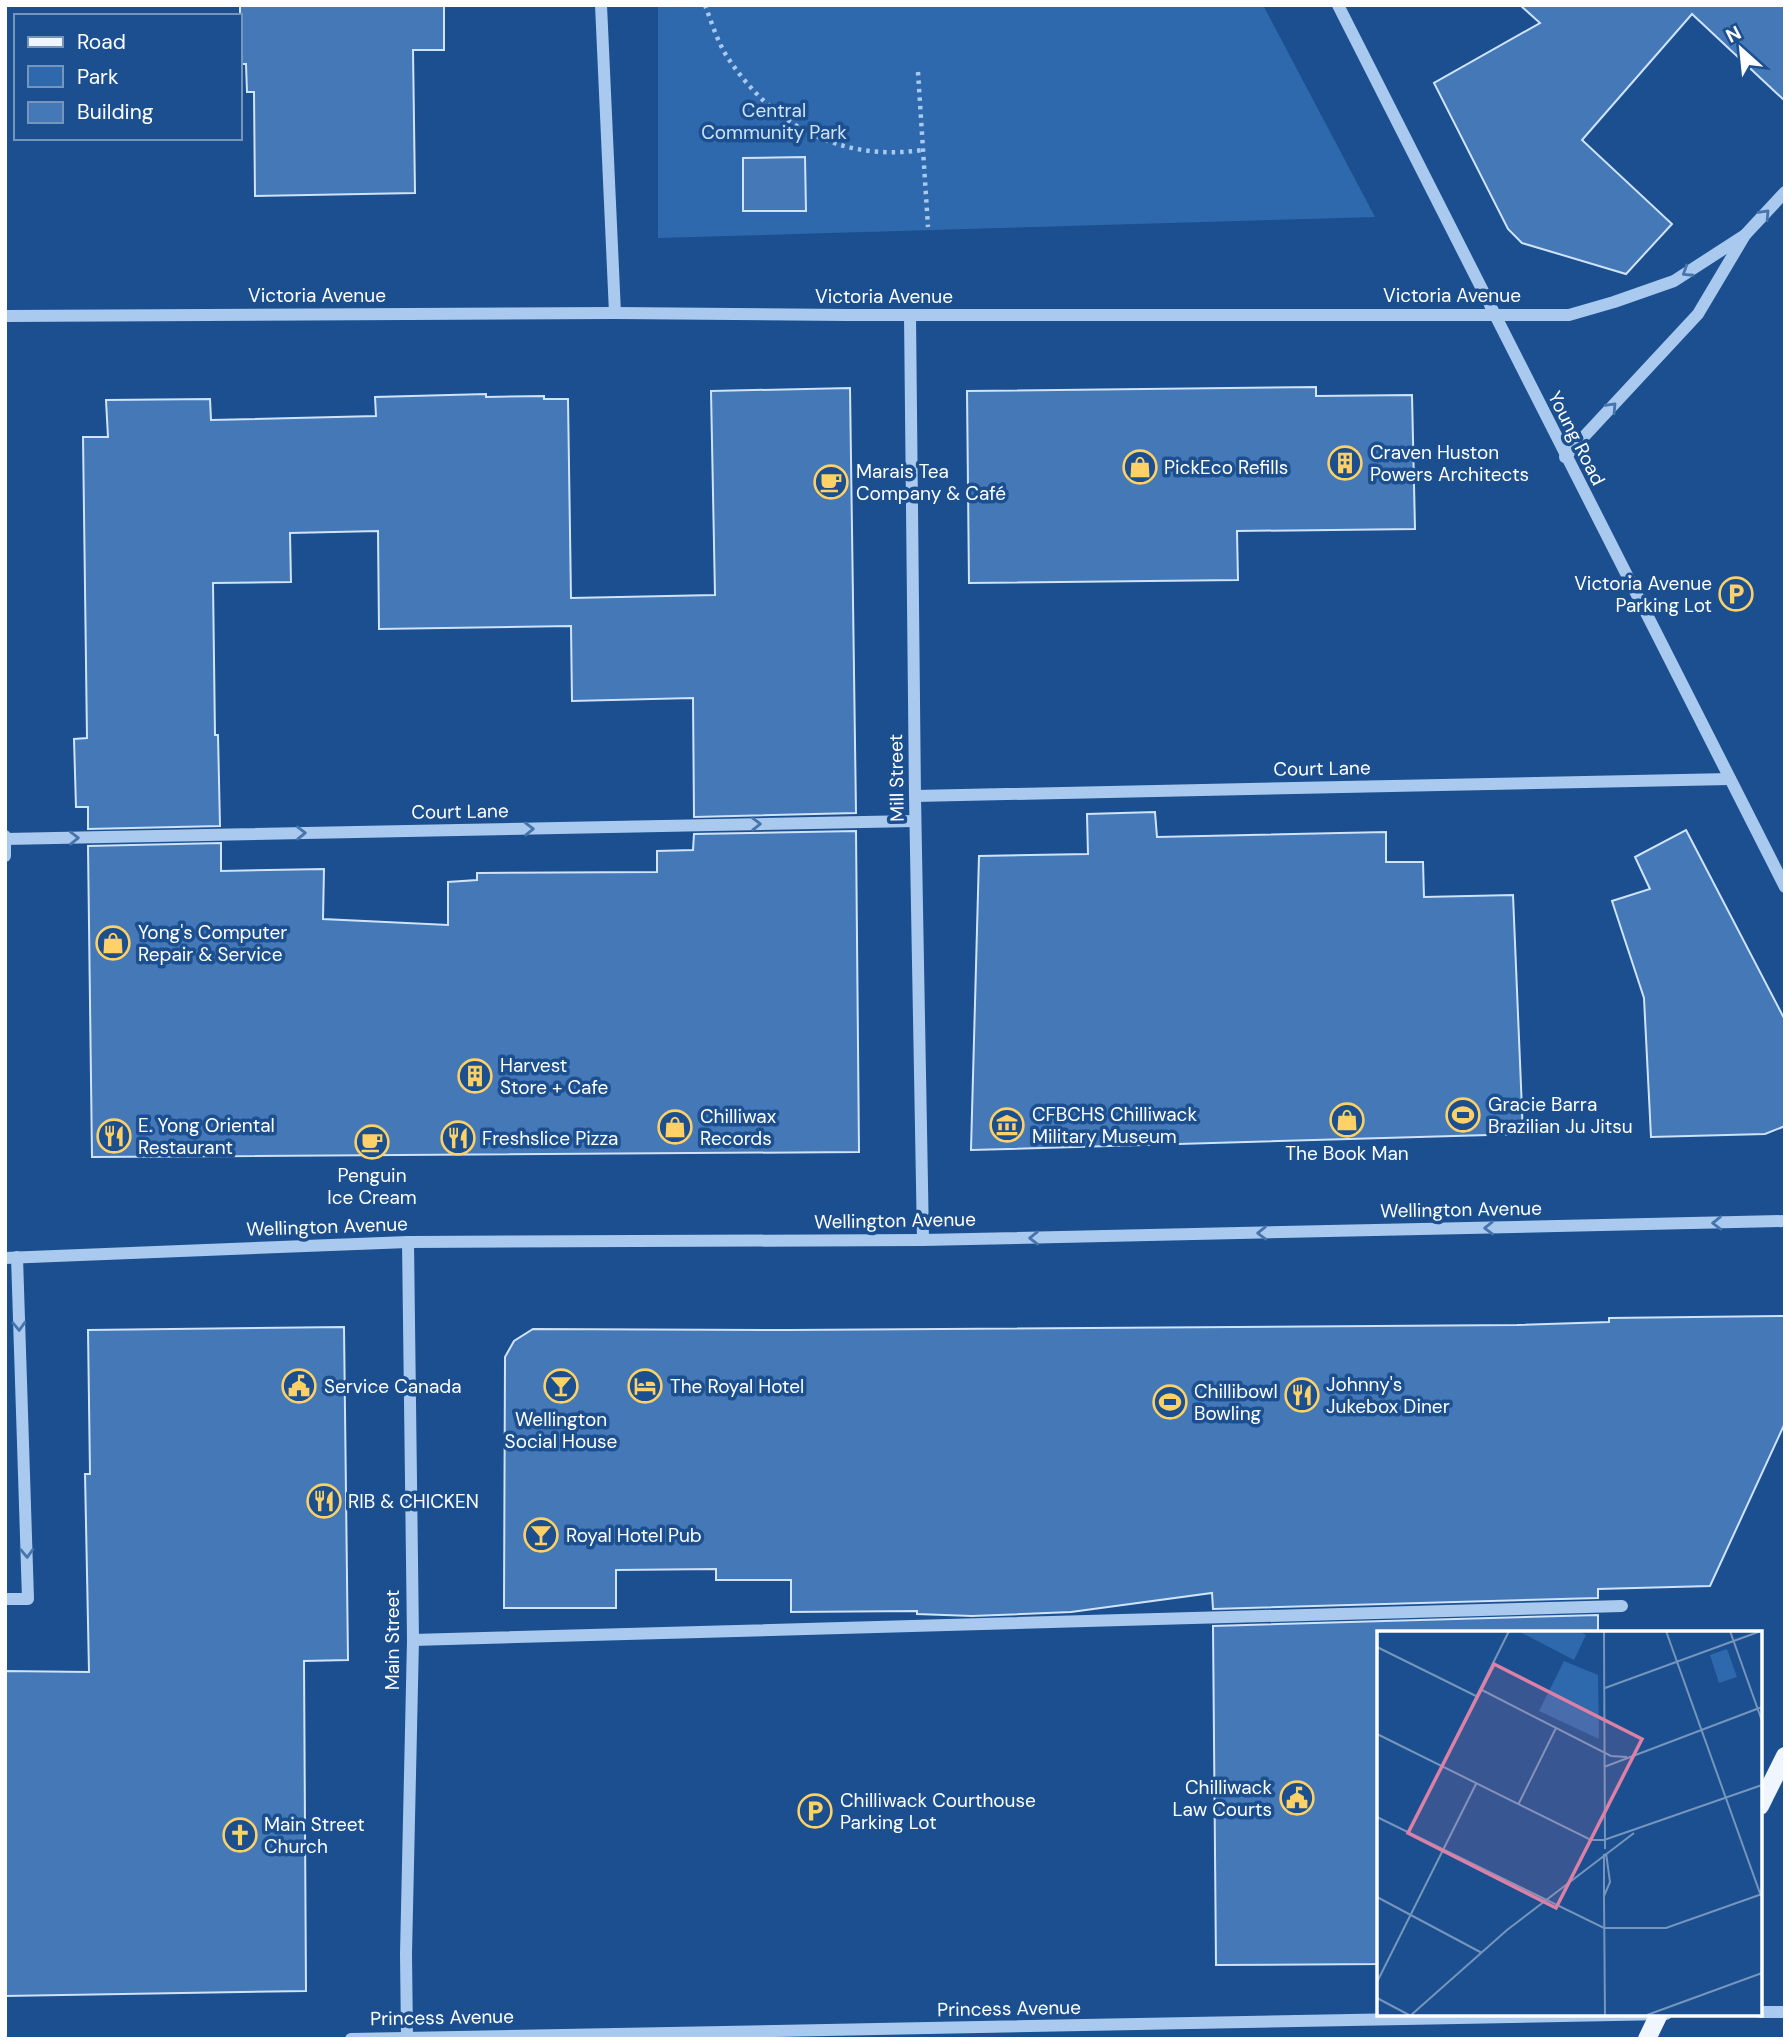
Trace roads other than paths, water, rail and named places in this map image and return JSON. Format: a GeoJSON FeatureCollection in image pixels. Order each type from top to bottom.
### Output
{"type":"FeatureCollection","features":[{"type":"Feature","properties":{"kind":"main road"},"geometry":{"type":"LineString","coordinates":[[1762,1802],[1785,1756]]}},
{"type":"Feature","properties":{"kind":"main road"},"geometry":{"type":"LineString","coordinates":[[1647,2039],[1658,2016]]}},
{"type":"Feature","properties":{"kind":"street"},"geometry":{"type":"LineString","coordinates":[[601,5],[615,313]]}},
{"type":"Feature","properties":{"kind":"street","name":"Young Road"},"geometry":{"type":"LineString","coordinates":[[1338,5],[1785,887]]}},
{"type":"Feature","properties":{"kind":"street","name":"Victoria Avenue"},"geometry":{"type":"LineString","coordinates":[[1565,457],[1698,314],[1745,235],[1785,192]]}},
{"type":"Feature","properties":{"kind":"street","name":"Victoria Avenue"},"geometry":{"type":"LineString","coordinates":[[5,316],[615,313],[1569,315],[1674,281],[1745,235]]}},
{"type":"Feature","properties":{"kind":"street","name":"Mill Street"},"geometry":{"type":"LineString","coordinates":[[910,315],[915,821],[923,1240]]}},
{"type":"Feature","properties":{"kind":"street","name":"Court Lane"},"geometry":{"type":"LineString","coordinates":[[915,796],[1730,779]]}},
{"type":"Feature","properties":{"kind":"street","name":"Court Lane"},"geometry":{"type":"LineString","coordinates":[[5,838],[915,821]]}},
{"type":"Feature","properties":{"kind":"street"},"geometry":{"type":"LineString","coordinates":[[5,838],[5,856]]}},
{"type":"Feature","properties":{"kind":"street","name":"Wellington Avenue"},"geometry":{"type":"LineString","coordinates":[[11,1257],[408,1242],[923,1240],[1785,1221]]}},
{"type":"Feature","properties":{"kind":"street","name":"Main Street"},"geometry":{"type":"LineString","coordinates":[[407,2038],[406,1941],[413,1640],[408,1242]]}},
{"type":"Feature","properties":{"kind":"street"},"geometry":{"type":"LineString","coordinates":[[5,1599],[28,1599],[11,1257]]}},
{"type":"Feature","properties":{"kind":"street"},"geometry":{"type":"LineString","coordinates":[[413,1640],[1622,1606]]}},
{"type":"Feature","properties":{"kind":"street"},"geometry":{"type":"LineString","coordinates":[[1762,2012],[1785,2012]]}},
{"type":"Feature","properties":{"kind":"street","name":"Princess Avenue"},"geometry":{"type":"LineString","coordinates":[[351,2039],[1098,2032],[1597,2016]]}},
{"type":"Feature","properties":{"kind":"place","name":"Craven Huston Powers Architects"},"geometry":{"type":"Point","coordinates":[1345,463]}},
{"type":"Feature","properties":{"kind":"place","name":"PickEco Refills"},"geometry":{"type":"Point","coordinates":[1140,467]}},
{"type":"Feature","properties":{"kind":"place","name":"Marais Tea Company & Café"},"geometry":{"type":"Point","coordinates":[831,482]}},
{"type":"Feature","properties":{"kind":"place","name":"Victoria Avenue Parking Lot"},"geometry":{"type":"Point","coordinates":[1736,594]}},
{"type":"Feature","properties":{"kind":"place","name":"Yong's Computer Repair & Service"},"geometry":{"type":"Point","coordinates":[113,943]}},
{"type":"Feature","properties":{"kind":"place","name":"Harvest Store + Cafe"},"geometry":{"type":"Point","coordinates":[475,1076]}},
{"type":"Feature","properties":{"kind":"place","name":"Gracie Barra Brazilian Ju Jitsu"},"geometry":{"type":"Point","coordinates":[1463,1115]}},
{"type":"Feature","properties":{"kind":"place","name":"The Book Man"},"geometry":{"type":"Point","coordinates":[1347,1120]}},
{"type":"Feature","properties":{"kind":"place","name":"CFBCHS Chilliwack Military Museum"},"geometry":{"type":"Point","coordinates":[1007,1125]}},
{"type":"Feature","properties":{"kind":"place","name":"Chilliwax Records"},"geometry":{"type":"Point","coordinates":[675,1127]}},
{"type":"Feature","properties":{"kind":"place","name":"E. Yong Oriental Restaurant"},"geometry":{"type":"Point","coordinates":[114,1136]}},
{"type":"Feature","properties":{"kind":"place","name":"Freshslice Pizza"},"geometry":{"type":"Point","coordinates":[458,1138]}},
{"type":"Feature","properties":{"kind":"place","name":"Penguin Ice Cream"},"geometry":{"type":"Point","coordinates":[372,1142]}},
{"type":"Feature","properties":{"kind":"place","name":"Service Canada"},"geometry":{"type":"Point","coordinates":[299,1386]}},
{"type":"Feature","properties":{"kind":"place","name":"Wellington Social House"},"geometry":{"type":"Point","coordinates":[561,1386]}},
{"type":"Feature","properties":{"kind":"place","name":"The Royal Hotel"},"geometry":{"type":"Point","coordinates":[645,1386]}},
{"type":"Feature","properties":{"kind":"place","name":"Johnny's Jukebox Diner"},"geometry":{"type":"Point","coordinates":[1302,1395]}},
{"type":"Feature","properties":{"kind":"place","name":"Chillibowl Bowling"},"geometry":{"type":"Point","coordinates":[1170,1402]}},
{"type":"Feature","properties":{"kind":"place","name":"RIB & CHICKEN"},"geometry":{"type":"Point","coordinates":[324,1501]}},
{"type":"Feature","properties":{"kind":"place","name":"Royal Hotel Pub"},"geometry":{"type":"Point","coordinates":[541,1535]}},
{"type":"Feature","properties":{"kind":"place","name":"Chilliwack Law Courts"},"geometry":{"type":"Point","coordinates":[1297,1798]}},
{"type":"Feature","properties":{"kind":"place","name":"Chilliwack Courthouse Parking Lot"},"geometry":{"type":"Point","coordinates":[815,1811]}},
{"type":"Feature","properties":{"kind":"place","name":"Main Street Church"},"geometry":{"type":"Point","coordinates":[240,1835]}},
{"type":"Feature","properties":{"kind":"park label","name":"Central Community Park"},"geometry":{"type":"Point","coordinates":[774,121]}}]}
